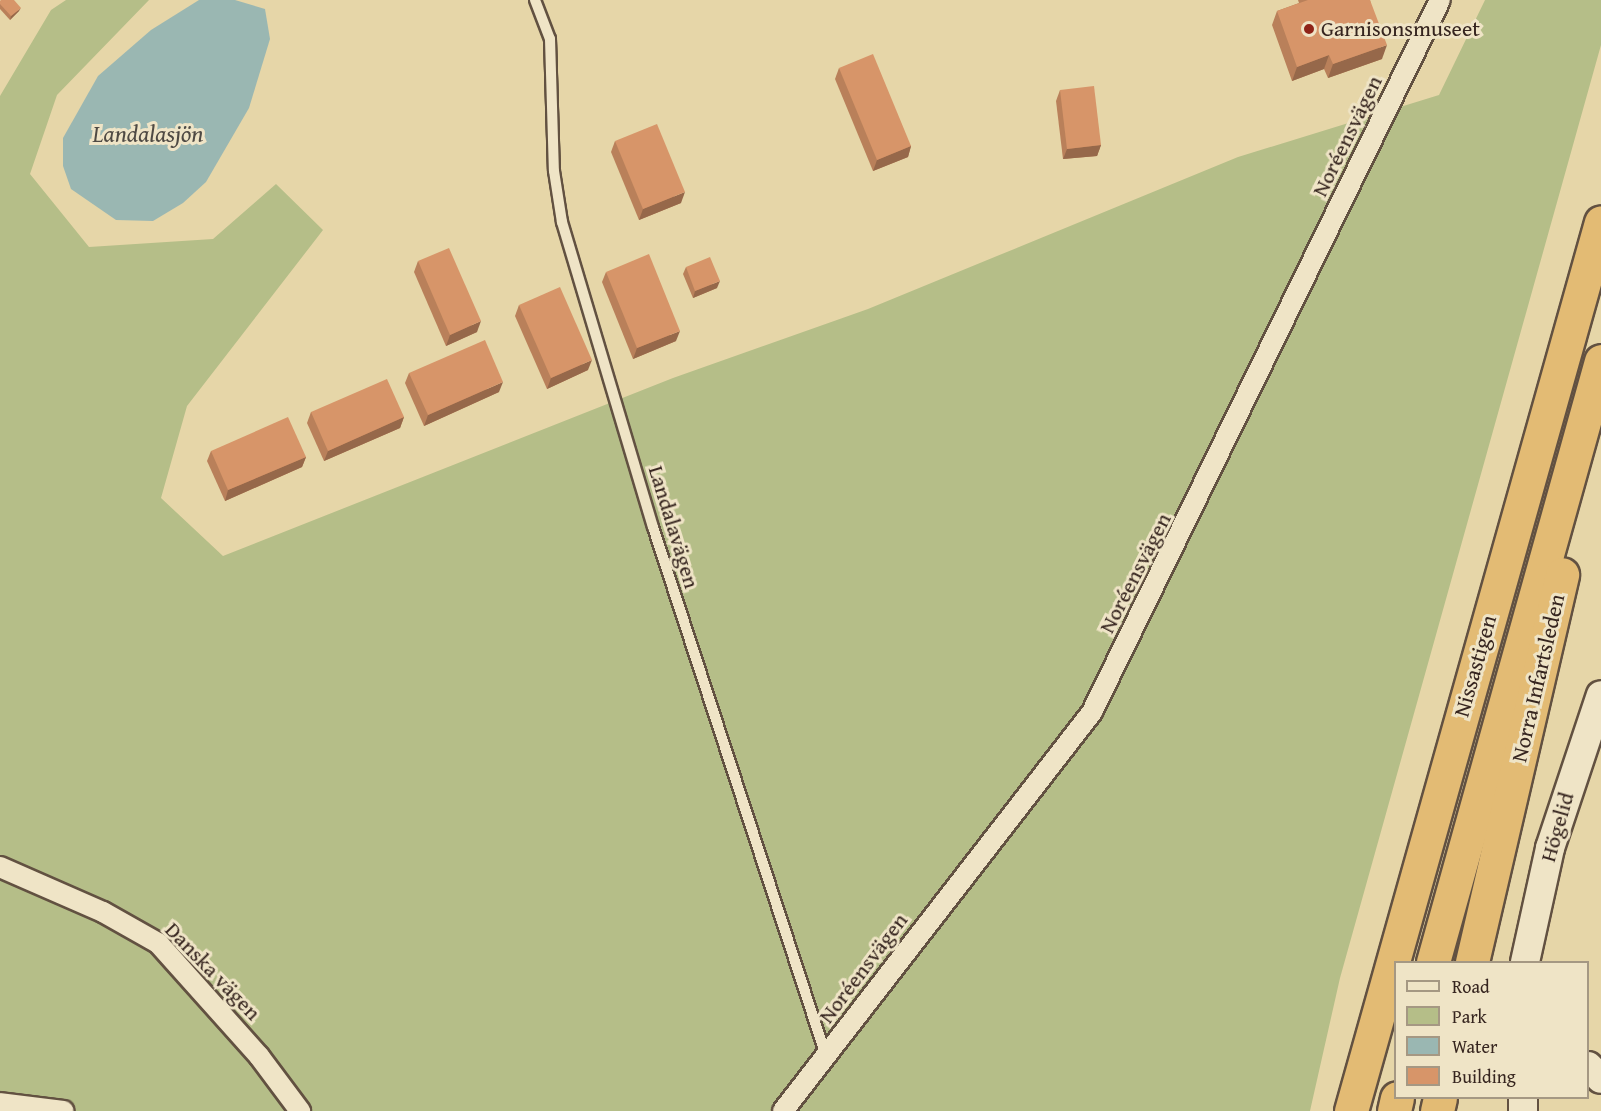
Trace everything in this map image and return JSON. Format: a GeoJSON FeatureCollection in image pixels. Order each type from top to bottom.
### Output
{"type":"FeatureCollection","features":[{"type":"Feature","properties":{"kind":"highway","name":"Nissastigen"},"geometry":{"type":"LineString","coordinates":[[1351,1111],[1601,222]]}},
{"type":"Feature","properties":{"kind":"highway"},"geometry":{"type":"LineString","coordinates":[[1434,961],[1601,361]]}},
{"type":"Feature","properties":{"kind":"highway","name":"Norra Infartsleden"},"geometry":{"type":"LineString","coordinates":[[1472,961],[1567,549],[1592,392]]}},
{"type":"Feature","properties":{"kind":"street","name":"Noréensvägen"},"geometry":{"type":"LineString","coordinates":[[783,1111],[1092,712],[1440,0]]}},
{"type":"Feature","properties":{"kind":"street","name":"Högelid"},"geometry":{"type":"LineString","coordinates":[[1524,961],[1550,848],[1601,695]]}},
{"type":"Feature","properties":{"kind":"street","name":"Danska vägen"},"geometry":{"type":"LineString","coordinates":[[0,867],[103,912],[158,943],[259,1056],[300,1111]]}},
{"type":"Feature","properties":{"kind":"street"},"geometry":{"type":"LineString","coordinates":[[0,1103],[64,1111]]}},
{"type":"Feature","properties":{"kind":"lane","name":"Landalavägen"},"geometry":{"type":"LineString","coordinates":[[535,0],[550,39],[554,171],[562,222],[653,527],[826,1056]]}},
{"type":"Feature","properties":{"kind":"green space"},"geometry":{"type":"Polygon","coordinates":[[[66,0],[149,0],[57,95],[30,174],[89,247],[213,239],[276,184],[323,230],[187,406],[161,498],[223,556],[673,378],[868,309],[1238,157],[1439,95],[1485,0],[1601,0],[1601,45],[1340,978],[1310,1111],[0,1111],[0,96],[51,10],[66,0]]]}},
{"type":"Feature","properties":{"kind":"water","name":"Landalasjön"},"geometry":{"type":"Polygon","coordinates":[[[199,0],[235,0],[265,9],[270,39],[249,108],[206,182],[183,203],[153,221],[116,220],[71,189],[63,166],[63,138],[98,76],[151,30],[199,0]]]}},
{"type":"Feature","properties":{"kind":"building"},"geometry":{"type":"Polygon","coordinates":[[[1,0],[14,0],[21,8],[11,16],[0,4],[1,0]]]}},
{"type":"Feature","properties":{"kind":"building"},"geometry":{"type":"Polygon","coordinates":[[[1308,0],[1370,0],[1387,45],[1333,64],[1329,55],[1297,67],[1277,11],[1308,0]]]}},
{"type":"Feature","properties":{"kind":"building"},"geometry":{"type":"Polygon","coordinates":[[[873,54],[911,146],[877,160],[839,68],[873,54]]]}},
{"type":"Feature","properties":{"kind":"building"},"geometry":{"type":"Polygon","coordinates":[[[1094,86],[1101,145],[1067,149],[1060,90],[1094,86]]]}},
{"type":"Feature","properties":{"kind":"building"},"geometry":{"type":"Polygon","coordinates":[[[657,124],[685,192],[643,209],[615,141],[657,124]]]}},
{"type":"Feature","properties":{"kind":"building"},"geometry":{"type":"Polygon","coordinates":[[[449,248],[481,321],[450,335],[418,261],[449,248]]]}},
{"type":"Feature","properties":{"kind":"building"},"geometry":{"type":"Polygon","coordinates":[[[649,254],[680,331],[637,348],[606,272],[649,254]]]}},
{"type":"Feature","properties":{"kind":"building"},"geometry":{"type":"Polygon","coordinates":[[[710,257],[720,281],[695,291],[686,267],[710,257]]]}},
{"type":"Feature","properties":{"kind":"building"},"geometry":{"type":"Polygon","coordinates":[[[560,287],[592,360],[551,378],[519,305],[560,287]]]}},
{"type":"Feature","properties":{"kind":"building"},"geometry":{"type":"Polygon","coordinates":[[[485,340],[503,382],[428,415],[409,373],[485,340]]]}},
{"type":"Feature","properties":{"kind":"building"},"geometry":{"type":"Polygon","coordinates":[[[387,379],[404,417],[328,451],[311,412],[387,379]]]}},
{"type":"Feature","properties":{"kind":"building"},"geometry":{"type":"Polygon","coordinates":[[[288,417],[306,457],[228,490],[211,451],[288,417]]]}},
{"type":"Feature","properties":{"kind":"place","name":"Garnisonsmuseet"},"geometry":{"type":"Point","coordinates":[1309,29]}}]}
